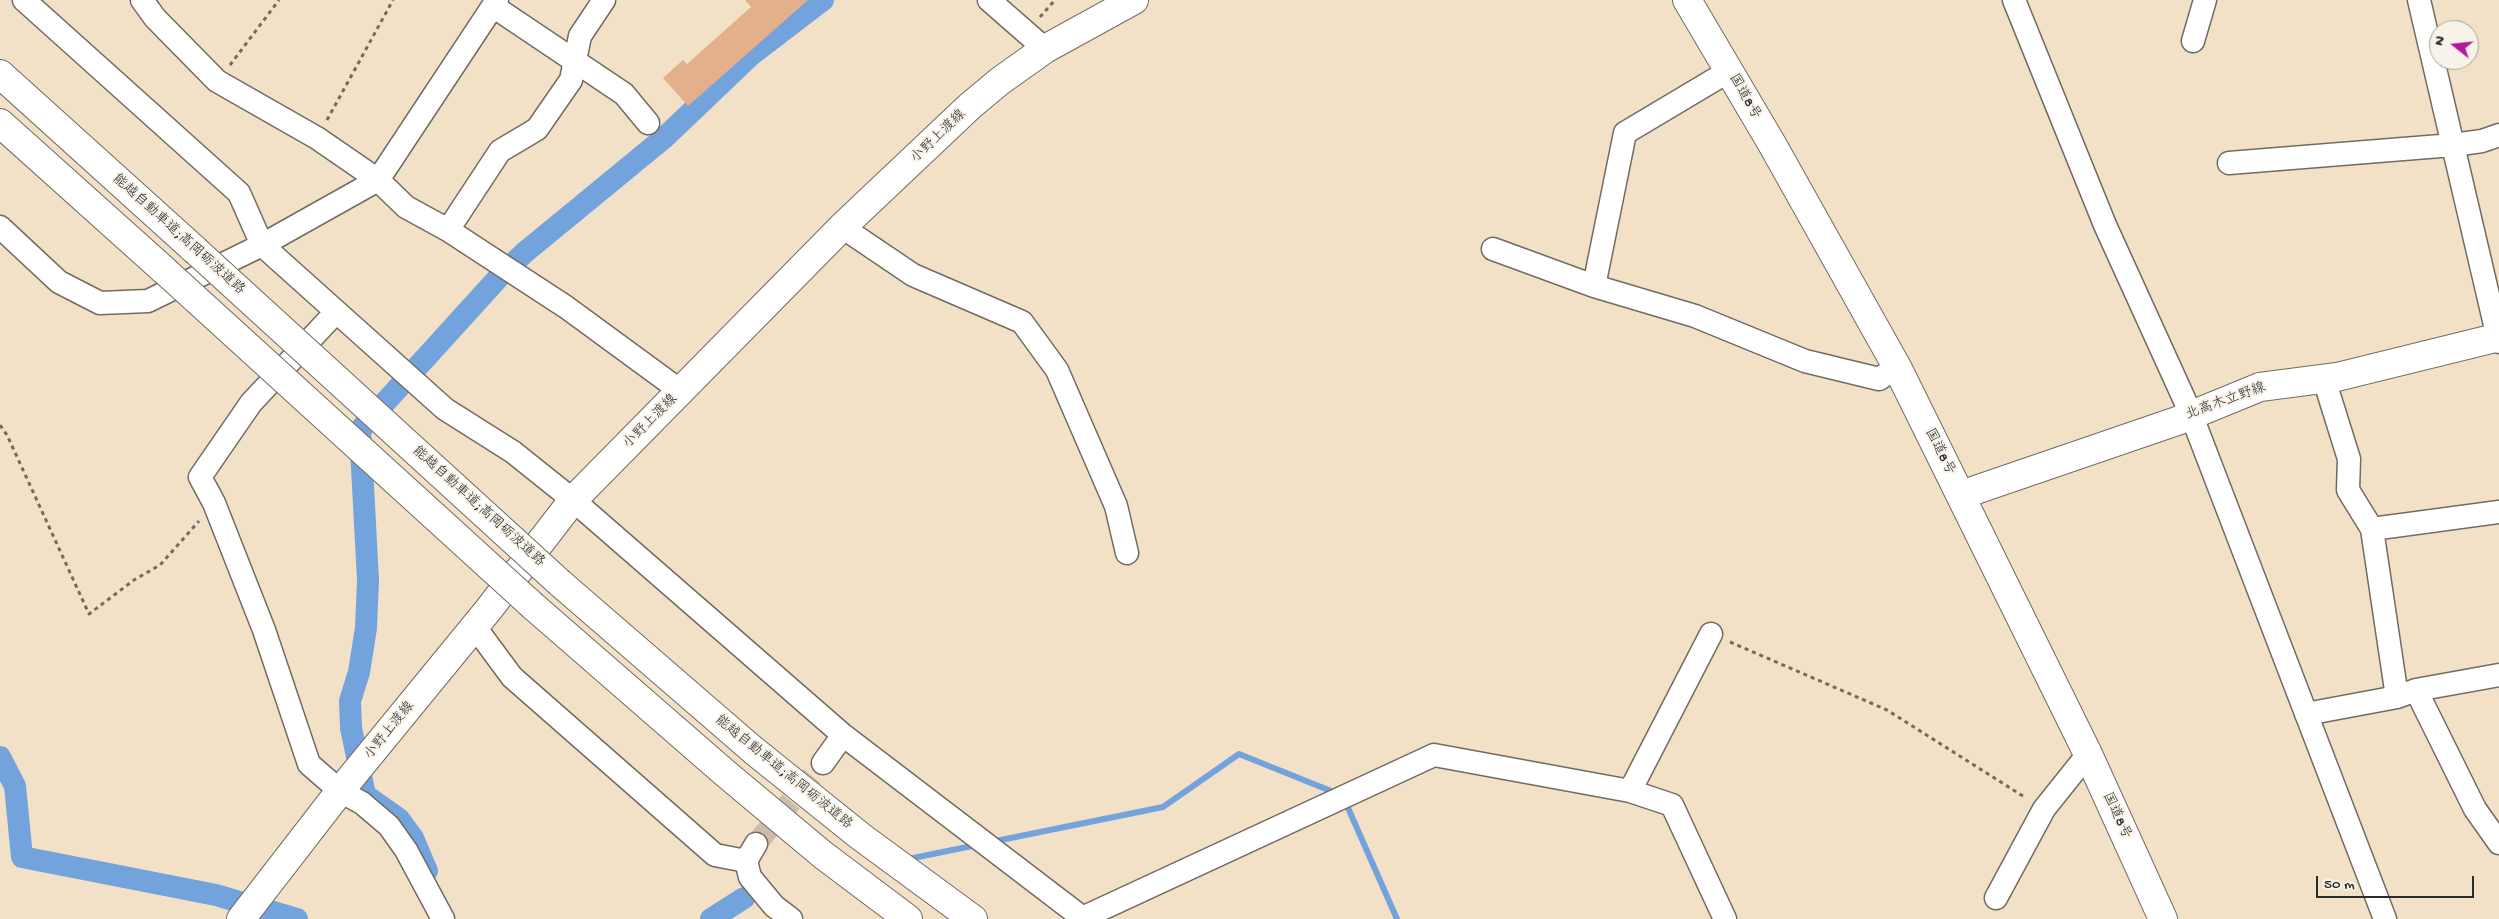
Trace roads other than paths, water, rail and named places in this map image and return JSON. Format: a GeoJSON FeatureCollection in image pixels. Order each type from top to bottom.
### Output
{"type":"FeatureCollection","features":[{"type":"Feature","properties":{"kind":"main road","name":"小野上渡線"},"geometry":{"type":"LineString","coordinates":[[243,916],[340,791],[475,627],[573,500],[682,392],[842,227],[970,106],[1000,81],[1045,49],[1134,0]]}},
{"type":"Feature","properties":{"kind":"main road","name":"国道8号"},"geometry":{"type":"LineString","coordinates":[[1687,0],[1897,367],[2088,754],[2164,919]]}},
{"type":"Feature","properties":{"kind":"main road","name":"能越自動車道;高岡砺波道路"},"geometry":{"type":"LineString","coordinates":[[0,74],[560,582],[753,750],[860,836],[973,919]]}},
{"type":"Feature","properties":{"kind":"main road"},"geometry":{"type":"LineString","coordinates":[[0,123],[533,606],[732,779],[823,855],[908,919]]}},
{"type":"Feature","properties":{"kind":"main road","name":"北高木立野線"},"geometry":{"type":"LineString","coordinates":[[1961,495],[2191,414],[2260,387],[2324,379],[2499,339]]}},
{"type":"Feature","properties":{"kind":"street"},"geometry":{"type":"LineString","coordinates":[[24,0],[239,193],[262,245],[445,409],[512,452],[573,500],[843,735],[1082,919],[1434,755],[1630,791],[1672,805],[1725,919]]}},
{"type":"Feature","properties":{"kind":"street"},"geometry":{"type":"LineString","coordinates":[[142,0],[155,18],[217,81],[318,138],[378,180],[406,207],[448,230],[566,307],[682,392]]}},
{"type":"Feature","properties":{"kind":"street"},"geometry":{"type":"LineString","coordinates":[[448,230],[500,151],[537,129],[571,80],[580,36],[604,0]]}},
{"type":"Feature","properties":{"kind":"street"},"geometry":{"type":"LineString","coordinates":[[990,0],[1045,49]]}},
{"type":"Feature","properties":{"kind":"street"},"geometry":{"type":"LineString","coordinates":[[2014,0],[2105,225],[2191,414],[2384,919]]}},
{"type":"Feature","properties":{"kind":"street"},"geometry":{"type":"LineString","coordinates":[[2193,40],[2205,0]]}},
{"type":"Feature","properties":{"kind":"street"},"geometry":{"type":"LineString","coordinates":[[2419,0],[2499,339]]}},
{"type":"Feature","properties":{"kind":"street"},"geometry":{"type":"LineString","coordinates":[[0,227],[59,282],[100,303],[148,301],[262,245],[378,180],[495,3],[624,94],[648,123]]}},
{"type":"Feature","properties":{"kind":"street"},"geometry":{"type":"LineString","coordinates":[[1594,286],[1625,133],[1729,71]]}},
{"type":"Feature","properties":{"kind":"street"},"geometry":{"type":"LineString","coordinates":[[2229,163],[2453,145],[2482,141],[2499,135]]}},
{"type":"Feature","properties":{"kind":"street"},"geometry":{"type":"LineString","coordinates":[[842,227],[913,275],[1022,322],[1057,370],[1116,506],[1127,553]]}},
{"type":"Feature","properties":{"kind":"street"},"geometry":{"type":"LineString","coordinates":[[1493,249],[1594,286],[1696,316],[1805,362],[1879,379],[1897,367]]}},
{"type":"Feature","properties":{"kind":"street"},"geometry":{"type":"LineString","coordinates":[[336,312],[251,404],[200,477],[214,504],[264,630],[309,764],[340,791],[362,803],[389,826],[406,850],[443,919]]}},
{"type":"Feature","properties":{"kind":"street"},"geometry":{"type":"LineString","coordinates":[[2324,379],[2349,459],[2348,490],[2372,528],[2407,693],[2475,809],[2499,843]]}},
{"type":"Feature","properties":{"kind":"street"},"geometry":{"type":"LineString","coordinates":[[2372,528],[2499,512]]}},
{"type":"Feature","properties":{"kind":"street"},"geometry":{"type":"LineString","coordinates":[[475,627],[512,677],[715,855],[751,852],[750,877],[774,906],[791,919]]}},
{"type":"Feature","properties":{"kind":"street"},"geometry":{"type":"LineString","coordinates":[[1630,791],[1711,634]]}},
{"type":"Feature","properties":{"kind":"street"},"geometry":{"type":"LineString","coordinates":[[2306,714],[2499,675]]}},
{"type":"Feature","properties":{"kind":"street"},"geometry":{"type":"LineString","coordinates":[[823,763],[843,735]]}},
{"type":"Feature","properties":{"kind":"street"},"geometry":{"type":"LineString","coordinates":[[1996,898],[2044,809],[2088,754]]}},
{"type":"Feature","properties":{"kind":"waterway"},"geometry":{"type":"LineString","coordinates":[[427,871],[413,838],[399,819],[365,795],[351,728],[350,701],[359,672],[366,628],[368,580],[360,430],[499,277],[524,253],[664,138],[751,55],[823,0]]}},
{"type":"Feature","properties":{"kind":"waterway"},"geometry":{"type":"LineString","coordinates":[[991,842],[1163,807],[1239,754],[1336,793]]}},
{"type":"Feature","properties":{"kind":"waterway"},"geometry":{"type":"LineString","coordinates":[[0,757],[15,786],[22,857],[216,895],[297,919]]}},
{"type":"Feature","properties":{"kind":"waterway"},"geometry":{"type":"LineString","coordinates":[[1345,801],[1397,919]]}},
{"type":"Feature","properties":{"kind":"waterway"},"geometry":{"type":"LineString","coordinates":[[908,859],[977,845]]}},
{"type":"Feature","properties":{"kind":"waterway"},"geometry":{"type":"LineString","coordinates":[[711,919],[744,898]]}},
{"type":"Feature","properties":{"kind":"tunnel"},"geometry":{"type":"LineString","coordinates":[[756,844],[823,763]]}}]}
